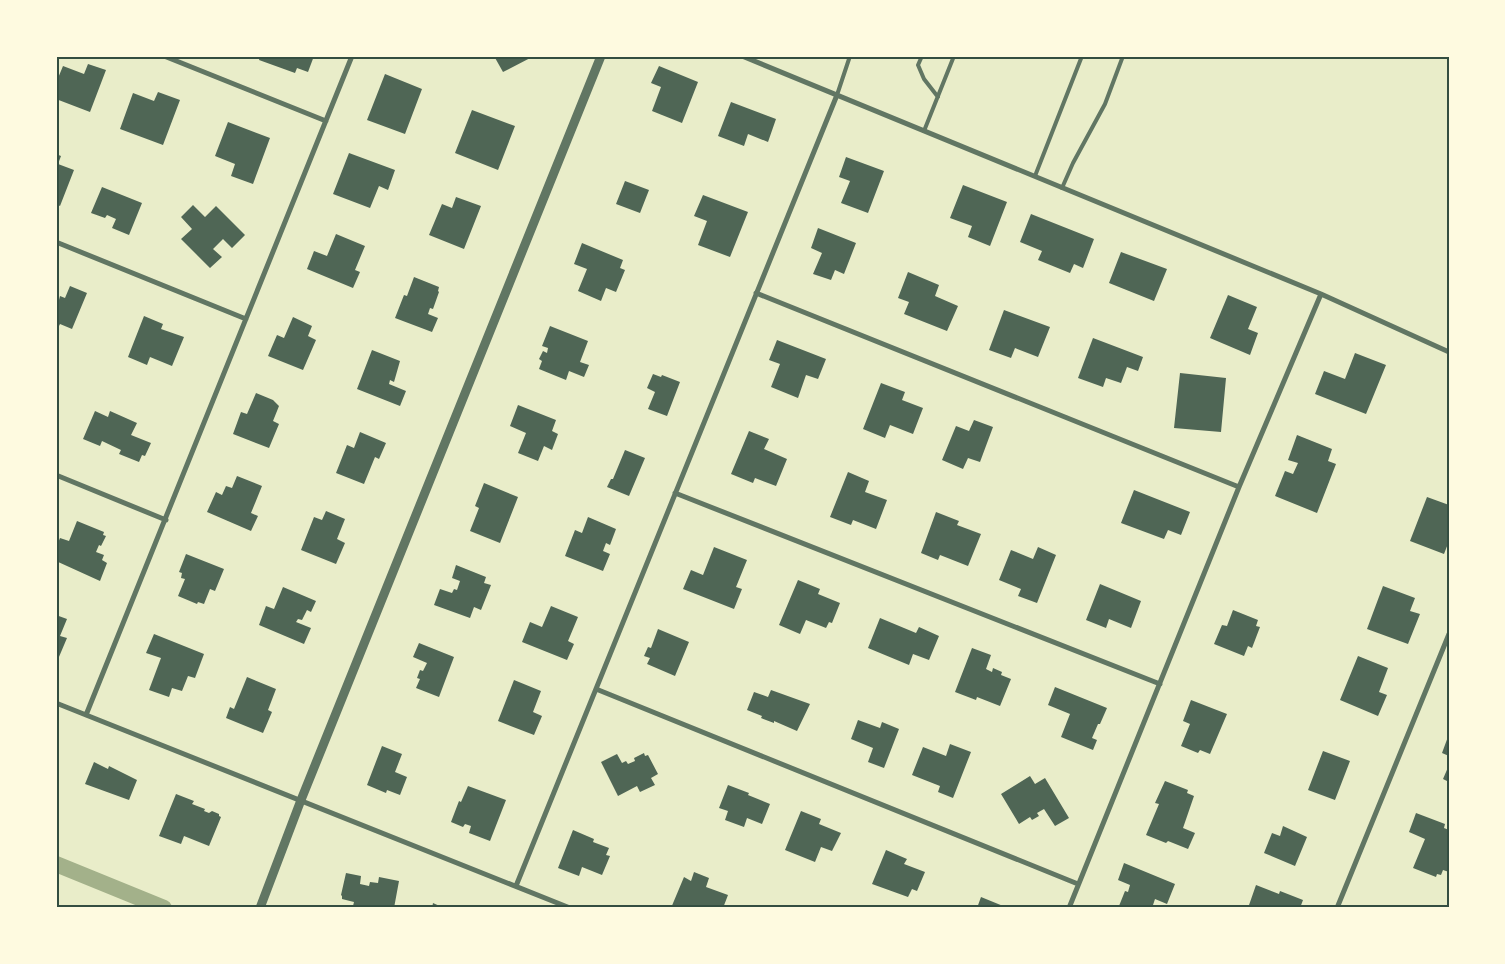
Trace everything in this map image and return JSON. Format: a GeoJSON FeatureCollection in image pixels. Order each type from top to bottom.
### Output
{"type":"FeatureCollection","features":[{"type":"Feature","properties":{"kind":"street"},"geometry":{"type":"LineString","coordinates":[[164,56],[326,121]]}},
{"type":"Feature","properties":{"kind":"street"},"geometry":{"type":"LineString","coordinates":[[86,715],[352,56]]}},
{"type":"Feature","properties":{"kind":"street"},"geometry":{"type":"LineString","coordinates":[[260,908],[301,800],[601,56]]}},
{"type":"Feature","properties":{"kind":"street"},"geometry":{"type":"LineString","coordinates":[[742,56],[1321,294],[1449,352]]}},
{"type":"Feature","properties":{"kind":"street"},"geometry":{"type":"LineString","coordinates":[[516,886],[836,95]]}},
{"type":"Feature","properties":{"kind":"street"},"geometry":{"type":"LineString","coordinates":[[56,242],[246,319]]}},
{"type":"Feature","properties":{"kind":"street"},"geometry":{"type":"LineString","coordinates":[[756,293],[1239,488]]}},
{"type":"Feature","properties":{"kind":"street"},"geometry":{"type":"LineString","coordinates":[[1069,908],[1239,488],[1321,294]]}},
{"type":"Feature","properties":{"kind":"street"},"geometry":{"type":"LineString","coordinates":[[56,475],[166,520]]}},
{"type":"Feature","properties":{"kind":"street"},"geometry":{"type":"LineString","coordinates":[[675,493],[1160,684]]}},
{"type":"Feature","properties":{"kind":"street"},"geometry":{"type":"LineString","coordinates":[[1337,908],[1449,634]]}},
{"type":"Feature","properties":{"kind":"street"},"geometry":{"type":"LineString","coordinates":[[596,689],[1078,884]]}},
{"type":"Feature","properties":{"kind":"street"},"geometry":{"type":"LineString","coordinates":[[56,703],[570,908]]}},
{"type":"Feature","properties":{"kind":"lane"},"geometry":{"type":"LineString","coordinates":[[836,95],[850,56]]}},
{"type":"Feature","properties":{"kind":"lane"},"geometry":{"type":"LineString","coordinates":[[922,56],[918,65],[924,79],[938,97]]}},
{"type":"Feature","properties":{"kind":"lane"},"geometry":{"type":"LineString","coordinates":[[924,131],[954,56]]}},
{"type":"Feature","properties":{"kind":"lane"},"geometry":{"type":"LineString","coordinates":[[1035,176],[1082,56]]}},
{"type":"Feature","properties":{"kind":"lane"},"geometry":{"type":"LineString","coordinates":[[1062,188],[1073,163],[1105,104],[1123,56]]}},
{"type":"Feature","properties":{"kind":"building"},"geometry":{"type":"Polygon","coordinates":[[[260,56],[314,56],[308,72],[297,68],[295,73],[259,60],[260,56]]]}},
{"type":"Feature","properties":{"kind":"building"},"geometry":{"type":"Polygon","coordinates":[[[494,56],[534,56],[503,72],[494,56]]]}},
{"type":"Feature","properties":{"kind":"building"},"geometry":{"type":"Polygon","coordinates":[[[88,64],[106,70],[90,112],[56,99],[56,83],[63,66],[84,74],[88,64]]]}},
{"type":"Feature","properties":{"kind":"building"},"geometry":{"type":"Polygon","coordinates":[[[659,66],[698,82],[682,123],[652,111],[661,87],[651,83],[659,66]]]}},
{"type":"Feature","properties":{"kind":"building"},"geometry":{"type":"Polygon","coordinates":[[[385,74],[422,89],[405,134],[367,120],[385,74]]]}},
{"type":"Feature","properties":{"kind":"building"},"geometry":{"type":"Polygon","coordinates":[[[158,92],[180,100],[163,145],[120,129],[133,93],[154,101],[158,92]]]}},
{"type":"Feature","properties":{"kind":"building"},"geometry":{"type":"Polygon","coordinates":[[[731,102],[776,119],[768,142],[748,134],[744,146],[718,136],[731,102]]]}},
{"type":"Feature","properties":{"kind":"building"},"geometry":{"type":"Polygon","coordinates":[[[472,110],[515,126],[498,170],[455,153],[472,110]]]}},
{"type":"Feature","properties":{"kind":"building"},"geometry":{"type":"Polygon","coordinates":[[[228,122],[270,138],[253,184],[231,176],[235,164],[215,156],[228,122]]]}},
{"type":"Feature","properties":{"kind":"building"},"geometry":{"type":"Polygon","coordinates":[[[349,153],[395,170],[388,190],[379,186],[370,208],[333,194],[349,153]]]}},
{"type":"Feature","properties":{"kind":"building"},"geometry":{"type":"Polygon","coordinates":[[[56,154],[61,156],[58,164],[74,170],[60,206],[56,204],[56,154]]]}},
{"type":"Feature","properties":{"kind":"building"},"geometry":{"type":"Polygon","coordinates":[[[846,157],[884,171],[868,213],[841,203],[850,181],[839,177],[846,157]]]}},
{"type":"Feature","properties":{"kind":"building"},"geometry":{"type":"Polygon","coordinates":[[[625,181],[649,190],[640,213],[616,204],[625,181]]]}},
{"type":"Feature","properties":{"kind":"building"},"geometry":{"type":"Polygon","coordinates":[[[963,185],[1007,202],[990,246],[968,237],[972,226],[950,218],[963,185]]]}},
{"type":"Feature","properties":{"kind":"building"},"geometry":{"type":"Polygon","coordinates":[[[102,187],[142,203],[129,235],[112,228],[116,219],[107,215],[105,218],[91,213],[102,187]]]}},
{"type":"Feature","properties":{"kind":"building"},"geometry":{"type":"Polygon","coordinates":[[[703,195],[748,212],[730,257],[698,245],[707,221],[694,216],[703,195]]]}},
{"type":"Feature","properties":{"kind":"building"},"geometry":{"type":"Polygon","coordinates":[[[456,197],[481,206],[464,249],[429,235],[442,204],[452,208],[456,197]]]}},
{"type":"Feature","properties":{"kind":"building"},"geometry":{"type":"Polygon","coordinates":[[[193,205],[205,217],[216,206],[245,235],[232,248],[223,239],[213,249],[222,257],[210,268],[181,239],[192,229],[181,217],[193,205]]]}},
{"type":"Feature","properties":{"kind":"building"},"geometry":{"type":"Polygon","coordinates":[[[1031,214],[1094,239],[1083,268],[1074,264],[1070,273],[1038,260],[1042,251],[1020,242],[1031,214]]]}},
{"type":"Feature","properties":{"kind":"building"},"geometry":{"type":"Polygon","coordinates":[[[818,228],[856,243],[844,274],[835,270],[831,280],[813,274],[822,253],[811,248],[818,228]]]}},
{"type":"Feature","properties":{"kind":"building"},"geometry":{"type":"Polygon","coordinates":[[[336,234],[365,246],[355,270],[360,272],[353,288],[307,269],[314,251],[327,256],[336,234]]]}},
{"type":"Feature","properties":{"kind":"building"},"geometry":{"type":"Polygon","coordinates":[[[582,243],[623,260],[620,268],[625,270],[616,292],[606,288],[601,301],[578,291],[587,269],[574,264],[582,243]]]}},
{"type":"Feature","properties":{"kind":"building"},"geometry":{"type":"Polygon","coordinates":[[[1121,252],[1167,269],[1154,301],[1109,283],[1121,252]]]}},
{"type":"Feature","properties":{"kind":"building"},"geometry":{"type":"Polygon","coordinates":[[[908,272],[939,285],[935,296],[958,306],[947,331],[904,314],[909,302],[898,298],[908,272]]]}},
{"type":"Feature","properties":{"kind":"building"},"geometry":{"type":"Polygon","coordinates":[[[414,277],[439,287],[433,309],[430,308],[428,314],[438,318],[432,332],[395,318],[404,295],[407,296],[414,277]]]}},
{"type":"Feature","properties":{"kind":"building"},"geometry":{"type":"Polygon","coordinates":[[[70,286],[87,293],[72,329],[60,324],[56,332],[56,299],[59,300],[60,296],[65,298],[70,286]]]}},
{"type":"Feature","properties":{"kind":"building"},"geometry":{"type":"Polygon","coordinates":[[[1228,295],[1257,307],[1248,329],[1258,333],[1250,355],[1210,338],[1228,295]]]}},
{"type":"Feature","properties":{"kind":"building"},"geometry":{"type":"Polygon","coordinates":[[[1004,310],[1050,327],[1038,357],[1015,348],[1011,358],[989,350],[1004,310]]]}},
{"type":"Feature","properties":{"kind":"building"},"geometry":{"type":"Polygon","coordinates":[[[144,316],[163,324],[161,329],[184,337],[172,366],[150,357],[147,365],[128,357],[144,316]]]}},
{"type":"Feature","properties":{"kind":"building"},"geometry":{"type":"Polygon","coordinates":[[[293,317],[312,326],[308,336],[316,340],[303,370],[268,356],[277,335],[284,338],[293,317]]]}},
{"type":"Feature","properties":{"kind":"building"},"geometry":{"type":"Polygon","coordinates":[[[550,326],[588,341],[580,362],[589,365],[584,377],[569,371],[566,380],[539,369],[542,361],[539,359],[543,351],[547,353],[548,348],[542,346],[550,326]]]}},
{"type":"Feature","properties":{"kind":"building"},"geometry":{"type":"Polygon","coordinates":[[[1093,338],[1143,357],[1138,371],[1127,367],[1121,383],[1106,378],[1103,387],[1078,378],[1093,338]]]}},
{"type":"Feature","properties":{"kind":"building"},"geometry":{"type":"Polygon","coordinates":[[[777,340],[826,359],[818,379],[806,375],[798,398],[771,387],[780,364],[769,360],[777,340]]]}},
{"type":"Feature","properties":{"kind":"building"},"geometry":{"type":"Polygon","coordinates":[[[372,350],[400,361],[394,382],[390,380],[389,384],[406,391],[400,406],[357,389],[372,350]]]}},
{"type":"Feature","properties":{"kind":"building"},"geometry":{"type":"Polygon","coordinates":[[[1355,353],[1386,365],[1366,414],[1315,394],[1324,371],[1345,379],[1355,353]]]}},
{"type":"Feature","properties":{"kind":"building"},"geometry":{"type":"Polygon","coordinates":[[[1180,373],[1226,378],[1221,432],[1174,428],[1180,373]]]}},
{"type":"Feature","properties":{"kind":"building"},"geometry":{"type":"Polygon","coordinates":[[[653,374],[661,377],[662,375],[680,382],[667,416],[648,409],[655,392],[647,388],[653,374]]]}},
{"type":"Feature","properties":{"kind":"building"},"geometry":{"type":"Polygon","coordinates":[[[881,383],[905,392],[902,400],[923,408],[913,434],[890,425],[885,438],[863,429],[881,383]]]}},
{"type":"Feature","properties":{"kind":"building"},"geometry":{"type":"Polygon","coordinates":[[[256,393],[273,400],[279,406],[273,421],[279,424],[269,448],[233,434],[241,412],[247,414],[256,393]]]}},
{"type":"Feature","properties":{"kind":"building"},"geometry":{"type":"Polygon","coordinates":[[[518,405],[556,420],[552,431],[558,434],[552,450],[544,446],[538,461],[518,453],[526,433],[510,426],[518,405]]]}},
{"type":"Feature","properties":{"kind":"building"},"geometry":{"type":"Polygon","coordinates":[[[95,411],[108,417],[110,411],[137,423],[131,435],[151,443],[145,456],[142,455],[139,462],[119,454],[121,450],[102,441],[100,446],[83,439],[95,411]]]}},
{"type":"Feature","properties":{"kind":"building"},"geometry":{"type":"Polygon","coordinates":[[[974,420],[993,427],[980,462],[968,458],[963,469],[942,460],[956,426],[969,431],[974,420]]]}},
{"type":"Feature","properties":{"kind":"building"},"geometry":{"type":"Polygon","coordinates":[[[749,431],[769,439],[764,449],[787,459],[776,486],[755,478],[753,483],[731,474],[749,431]]]}},
{"type":"Feature","properties":{"kind":"building"},"geometry":{"type":"Polygon","coordinates":[[[360,432],[386,443],[379,459],[375,457],[364,484],[336,473],[347,445],[354,448],[360,432]]]}},
{"type":"Feature","properties":{"kind":"building"},"geometry":{"type":"Polygon","coordinates":[[[1297,435],[1332,449],[1328,461],[1336,464],[1317,513],[1275,496],[1285,471],[1293,474],[1298,463],[1288,460],[1297,435]]]}},
{"type":"Feature","properties":{"kind":"building"},"geometry":{"type":"Polygon","coordinates":[[[625,450],[645,458],[629,496],[607,487],[611,479],[613,479],[625,450]]]}},
{"type":"Feature","properties":{"kind":"building"},"geometry":{"type":"Polygon","coordinates":[[[848,472],[869,481],[865,492],[887,500],[876,529],[853,520],[851,525],[830,517],[848,472]]]}},
{"type":"Feature","properties":{"kind":"building"},"geometry":{"type":"Polygon","coordinates":[[[237,476],[262,486],[251,513],[258,516],[251,531],[207,512],[216,492],[222,495],[226,486],[232,488],[237,476]]]}},
{"type":"Feature","properties":{"kind":"building"},"geometry":{"type":"Polygon","coordinates":[[[484,483],[518,497],[500,543],[470,531],[479,508],[475,506],[484,483]]]}},
{"type":"Feature","properties":{"kind":"building"},"geometry":{"type":"Polygon","coordinates":[[[1134,490],[1190,512],[1181,535],[1168,530],[1164,539],[1121,523],[1134,490]]]}},
{"type":"Feature","properties":{"kind":"building"},"geometry":{"type":"Polygon","coordinates":[[[1427,497],[1449,505],[1449,541],[1444,554],[1410,541],[1427,497]]]}},
{"type":"Feature","properties":{"kind":"building"},"geometry":{"type":"Polygon","coordinates":[[[326,511],[345,519],[337,539],[345,543],[336,564],[301,550],[314,517],[322,520],[326,511]]]}},
{"type":"Feature","properties":{"kind":"building"},"geometry":{"type":"Polygon","coordinates":[[[936,512],[959,521],[957,525],[981,534],[968,566],[940,555],[938,560],[921,553],[936,512]]]}},
{"type":"Feature","properties":{"kind":"building"},"geometry":{"type":"Polygon","coordinates":[[[588,517],[616,529],[610,545],[606,543],[603,551],[610,554],[603,571],[565,556],[575,530],[582,533],[588,517]]]}},
{"type":"Feature","properties":{"kind":"building"},"geometry":{"type":"Polygon","coordinates":[[[77,521],[104,532],[103,535],[106,536],[96,552],[104,555],[102,560],[107,563],[100,581],[56,561],[56,548],[60,538],[69,541],[77,521]]]}},
{"type":"Feature","properties":{"kind":"building"},"geometry":{"type":"Polygon","coordinates":[[[714,547],[747,560],[736,587],[742,589],[734,609],[683,589],[691,570],[703,575],[714,547]]]}},
{"type":"Feature","properties":{"kind":"building"},"geometry":{"type":"Polygon","coordinates":[[[1038,547],[1056,555],[1037,603],[1018,596],[1021,589],[999,580],[1011,550],[1033,559],[1038,547]]]}},
{"type":"Feature","properties":{"kind":"building"},"geometry":{"type":"Polygon","coordinates":[[[186,554],[224,569],[215,591],[210,589],[204,604],[198,602],[197,604],[178,596],[185,579],[181,578],[182,573],[179,572],[186,554]]]}},
{"type":"Feature","properties":{"kind":"building"},"geometry":{"type":"Polygon","coordinates":[[[456,565],[486,577],[484,583],[491,585],[481,610],[474,607],[470,618],[434,605],[440,589],[452,593],[454,589],[457,590],[460,581],[452,578],[456,565]]]}},
{"type":"Feature","properties":{"kind":"building"},"geometry":{"type":"Polygon","coordinates":[[[798,580],[820,589],[818,594],[840,603],[832,623],[829,622],[826,628],[806,620],[800,634],[779,625],[798,580]]]}},
{"type":"Feature","properties":{"kind":"building"},"geometry":{"type":"Polygon","coordinates":[[[1100,584],[1141,601],[1131,628],[1109,619],[1106,628],[1086,620],[1100,584]]]}},
{"type":"Feature","properties":{"kind":"building"},"geometry":{"type":"Polygon","coordinates":[[[1383,586],[1415,598],[1410,611],[1420,614],[1408,644],[1367,629],[1383,586]]]}},
{"type":"Feature","properties":{"kind":"building"},"geometry":{"type":"Polygon","coordinates":[[[283,587],[316,601],[311,612],[307,610],[302,620],[298,619],[296,622],[311,628],[304,644],[259,625],[266,606],[274,609],[283,587]]]}},
{"type":"Feature","properties":{"kind":"building"},"geometry":{"type":"Polygon","coordinates":[[[551,606],[578,617],[568,641],[574,644],[567,660],[522,642],[530,622],[542,627],[551,606]]]}},
{"type":"Feature","properties":{"kind":"building"},"geometry":{"type":"Polygon","coordinates":[[[1233,610],[1258,620],[1256,626],[1260,627],[1252,648],[1248,646],[1244,656],[1214,644],[1222,625],[1227,626],[1233,610]]]}},
{"type":"Feature","properties":{"kind":"building"},"geometry":{"type":"Polygon","coordinates":[[[56,615],[67,619],[60,636],[67,638],[56,664],[56,615]]]}},
{"type":"Feature","properties":{"kind":"building"},"geometry":{"type":"Polygon","coordinates":[[[880,618],[916,633],[919,627],[939,636],[929,660],[913,654],[909,665],[868,648],[880,618]]]}},
{"type":"Feature","properties":{"kind":"building"},"geometry":{"type":"Polygon","coordinates":[[[658,629],[689,642],[675,676],[647,664],[650,658],[644,656],[648,647],[651,648],[658,629]]]}},
{"type":"Feature","properties":{"kind":"building"},"geometry":{"type":"Polygon","coordinates":[[[154,634],[204,654],[195,678],[188,676],[182,691],[172,688],[169,697],[149,690],[161,658],[146,653],[154,634]]]}},
{"type":"Feature","properties":{"kind":"building"},"geometry":{"type":"Polygon","coordinates":[[[419,643],[454,657],[439,697],[416,688],[420,679],[417,678],[420,670],[423,671],[427,663],[413,657],[419,643]]]}},
{"type":"Feature","properties":{"kind":"building"},"geometry":{"type":"Polygon","coordinates":[[[972,648],[991,655],[986,669],[992,672],[993,668],[1002,672],[1001,675],[1011,679],[1000,706],[977,697],[976,700],[955,692],[972,648]]]}},
{"type":"Feature","properties":{"kind":"building"},"geometry":{"type":"Polygon","coordinates":[[[1358,656],[1388,668],[1379,692],[1387,695],[1378,716],[1340,700],[1358,656]]]}},
{"type":"Feature","properties":{"kind":"building"},"geometry":{"type":"Polygon","coordinates":[[[247,677],[276,689],[268,710],[272,712],[263,733],[226,718],[230,707],[234,709],[247,677]]]}},
{"type":"Feature","properties":{"kind":"building"},"geometry":{"type":"Polygon","coordinates":[[[514,680],[541,691],[533,712],[542,716],[534,735],[498,721],[514,680]]]}},
{"type":"Feature","properties":{"kind":"building"},"geometry":{"type":"Polygon","coordinates":[[[1055,687],[1107,708],[1092,738],[1097,740],[1093,750],[1061,737],[1070,714],[1048,705],[1055,687]]]}},
{"type":"Feature","properties":{"kind":"building"},"geometry":{"type":"Polygon","coordinates":[[[771,690],[810,704],[797,731],[774,721],[774,723],[761,718],[762,716],[747,710],[754,692],[768,697],[771,690]]]}},
{"type":"Feature","properties":{"kind":"building"},"geometry":{"type":"Polygon","coordinates":[[[1191,700],[1227,714],[1210,754],[1200,750],[1198,753],[1181,746],[1190,724],[1183,721],[1191,700]]]}},
{"type":"Feature","properties":{"kind":"building"},"geometry":{"type":"Polygon","coordinates":[[[858,720],[880,728],[882,722],[899,729],[884,768],[868,762],[873,748],[851,739],[858,720]]]}},
{"type":"Feature","properties":{"kind":"building"},"geometry":{"type":"Polygon","coordinates":[[[1449,734],[1449,756],[1442,753],[1449,734]]]}},
{"type":"Feature","properties":{"kind":"building"},"geometry":{"type":"Polygon","coordinates":[[[950,744],[971,752],[953,798],[938,792],[940,786],[912,775],[923,747],[946,756],[950,744]]]}},
{"type":"Feature","properties":{"kind":"building"},"geometry":{"type":"Polygon","coordinates":[[[382,746],[402,754],[395,772],[407,777],[400,795],[387,790],[386,793],[367,785],[382,746]]]}},
{"type":"Feature","properties":{"kind":"building"},"geometry":{"type":"Polygon","coordinates":[[[1323,751],[1350,761],[1335,800],[1308,790],[1323,751]]]}},
{"type":"Feature","properties":{"kind":"building"},"geometry":{"type":"Polygon","coordinates":[[[644,753],[645,756],[648,755],[658,774],[651,778],[655,785],[640,792],[637,786],[618,796],[601,762],[617,754],[622,763],[626,761],[628,764],[635,761],[634,758],[644,753]]]}},
{"type":"Feature","properties":{"kind":"building"},"geometry":{"type":"Polygon","coordinates":[[[94,762],[108,769],[109,766],[137,780],[129,800],[85,784],[94,762]]]}},
{"type":"Feature","properties":{"kind":"building"},"geometry":{"type":"Polygon","coordinates":[[[1449,765],[1449,782],[1443,779],[1449,765]]]}},
{"type":"Feature","properties":{"kind":"building"},"geometry":{"type":"Polygon","coordinates":[[[1030,776],[1035,784],[1045,778],[1069,818],[1055,826],[1044,809],[1037,813],[1039,816],[1032,820],[1030,817],[1019,824],[1001,794],[1030,776]]]}},
{"type":"Feature","properties":{"kind":"building"},"geometry":{"type":"Polygon","coordinates":[[[1165,781],[1188,790],[1187,793],[1194,796],[1183,828],[1195,833],[1188,849],[1146,835],[1159,804],[1155,803],[1165,781]]]}},
{"type":"Feature","properties":{"kind":"building"},"geometry":{"type":"Polygon","coordinates":[[[728,785],[770,804],[762,824],[747,818],[744,827],[725,820],[728,811],[719,808],[728,785]]]}},
{"type":"Feature","properties":{"kind":"building"},"geometry":{"type":"Polygon","coordinates":[[[468,786],[506,800],[490,841],[469,833],[471,826],[465,824],[463,827],[451,822],[459,801],[461,802],[468,786]]]}},
{"type":"Feature","properties":{"kind":"building"},"geometry":{"type":"Polygon","coordinates":[[[176,794],[194,801],[192,804],[205,809],[204,811],[209,813],[212,811],[221,817],[209,846],[184,836],[181,844],[159,836],[176,794]]]}},
{"type":"Feature","properties":{"kind":"building"},"geometry":{"type":"Polygon","coordinates":[[[801,811],[821,819],[819,824],[841,833],[832,851],[821,847],[815,862],[785,850],[801,811]]]}},
{"type":"Feature","properties":{"kind":"building"},"geometry":{"type":"Polygon","coordinates":[[[1416,813],[1445,824],[1444,828],[1449,830],[1449,872],[1443,870],[1441,875],[1437,874],[1436,877],[1413,868],[1425,839],[1409,832],[1416,813]]]}},
{"type":"Feature","properties":{"kind":"building"},"geometry":{"type":"Polygon","coordinates":[[[1283,826],[1307,837],[1295,866],[1264,853],[1272,833],[1280,836],[1283,826]]]}},
{"type":"Feature","properties":{"kind":"building"},"geometry":{"type":"Polygon","coordinates":[[[573,830],[594,839],[593,842],[609,848],[606,855],[610,856],[602,875],[582,867],[579,876],[558,868],[573,830]]]}},
{"type":"Feature","properties":{"kind":"building"},"geometry":{"type":"Polygon","coordinates":[[[886,850],[907,859],[904,864],[925,872],[917,891],[912,889],[908,897],[872,884],[886,850]]]}},
{"type":"Feature","properties":{"kind":"building"},"geometry":{"type":"Polygon","coordinates":[[[1124,863],[1175,884],[1167,904],[1155,899],[1152,908],[1124,908],[1119,906],[1125,891],[1128,892],[1130,885],[1118,880],[1124,863]]]}},
{"type":"Feature","properties":{"kind":"building"},"geometry":{"type":"Polygon","coordinates":[[[694,872],[709,878],[706,887],[728,895],[723,908],[671,908],[684,877],[691,881],[694,872]]]}},
{"type":"Feature","properties":{"kind":"building"},"geometry":{"type":"Polygon","coordinates":[[[346,873],[361,876],[360,884],[369,886],[370,882],[378,883],[379,877],[399,881],[394,908],[362,908],[353,906],[354,902],[342,899],[341,895],[346,873]]]}},
{"type":"Feature","properties":{"kind":"building"},"geometry":{"type":"Polygon","coordinates":[[[1256,885],[1279,894],[1280,891],[1303,900],[1300,908],[1248,908],[1256,885]]]}},
{"type":"Feature","properties":{"kind":"building"},"geometry":{"type":"Polygon","coordinates":[[[981,897],[1008,908],[977,908],[981,897]]]}},
{"type":"Feature","properties":{"kind":"building"},"geometry":{"type":"Polygon","coordinates":[[[433,903],[444,908],[432,908],[433,903]]]}},
{"type":"Feature","properties":{"kind":"waterway"},"geometry":{"type":"LineString","coordinates":[[56,864],[164,908]]}}]}
